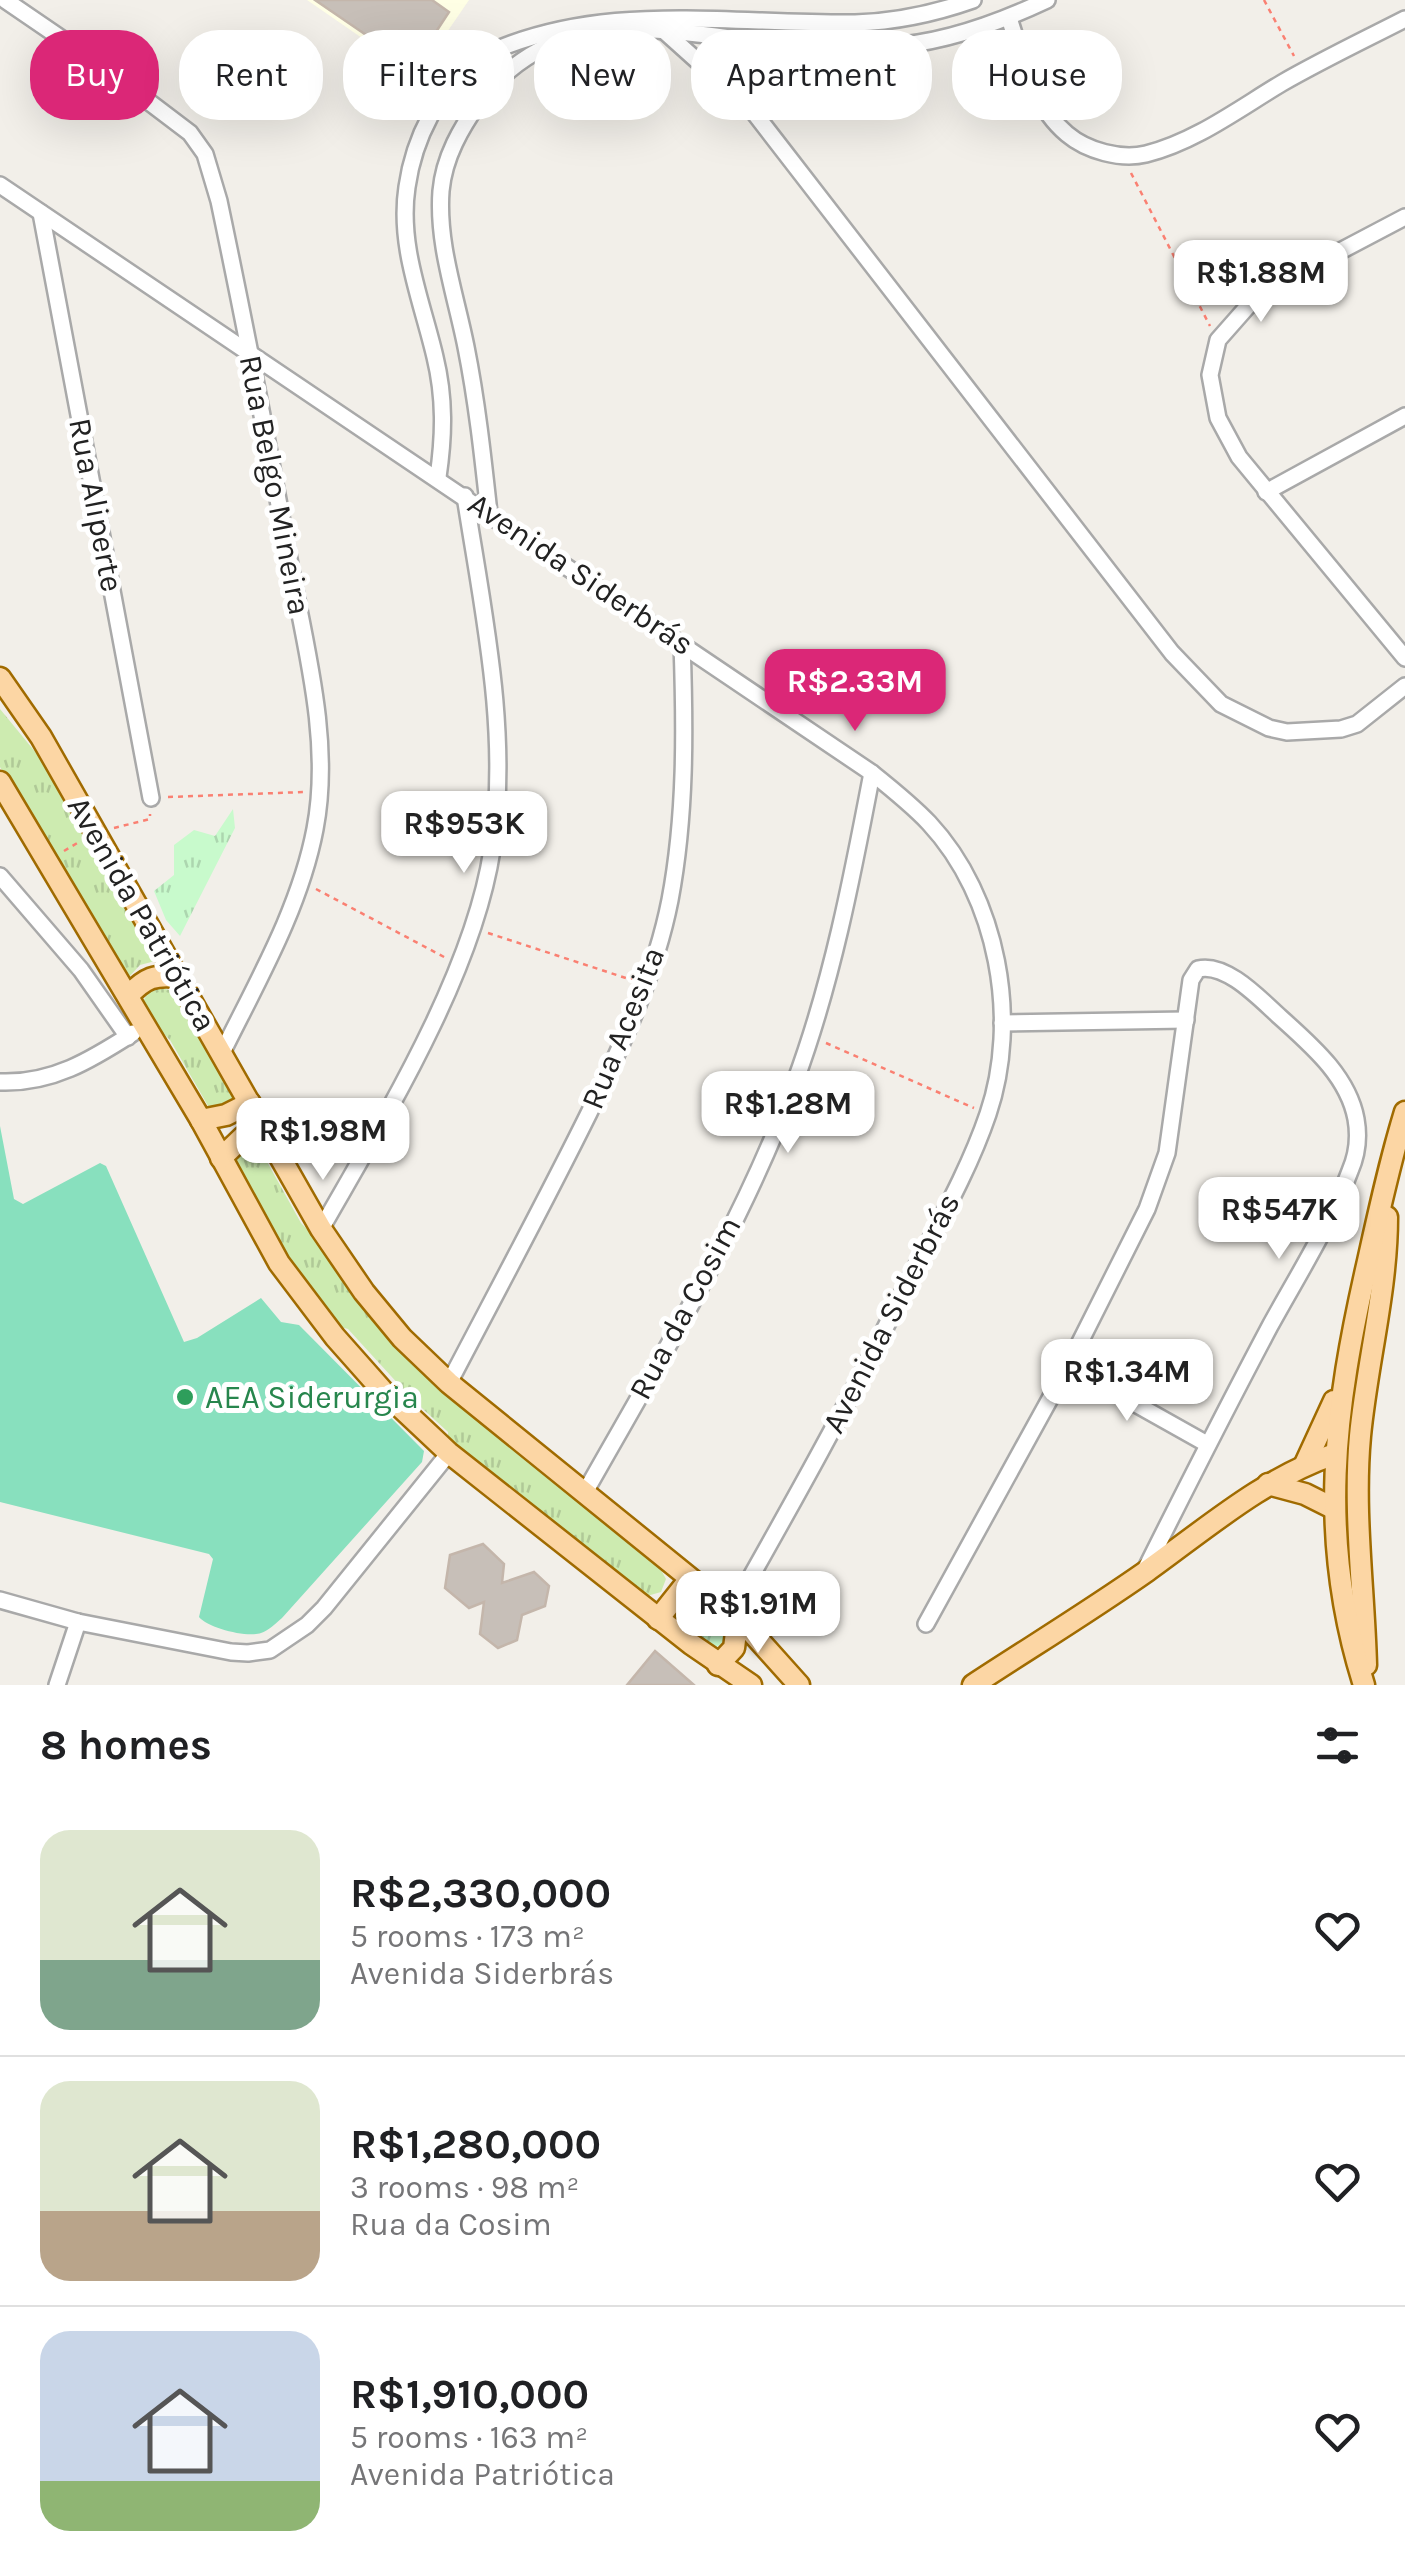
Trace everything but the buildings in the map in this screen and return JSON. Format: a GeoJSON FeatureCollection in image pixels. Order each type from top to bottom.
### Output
{"type":"FeatureCollection","features":[{"type":"Feature","properties":{"kind":"main road","name":"Avenida Patriótica"},"geometry":{"type":"LineString","coordinates":[[0,678],[41,737],[320,1229],[364,1292],[402,1338],[449,1383],[735,1615],[799,1685]]}},
{"type":"Feature","properties":{"kind":"main road","name":"Avenida Patriótica"},"geometry":{"type":"LineString","coordinates":[[0,782],[129,995],[136,1031],[202,1120],[280,1263],[324,1323],[382,1390],[449,1453],[658,1620],[751,1685]]}},
{"type":"Feature","properties":{"kind":"main road"},"geometry":{"type":"LineString","coordinates":[[129,995],[148,978],[178,977]]}},
{"type":"Feature","properties":{"kind":"main road"},"geometry":{"type":"LineString","coordinates":[[202,1120],[226,1115],[250,1103]]}},
{"type":"Feature","properties":{"kind":"main road"},"geometry":{"type":"LineString","coordinates":[[1365,1685],[1341,1588],[1335,1509],[1336,1454],[1342,1386],[1387,1174],[1405,1112]]}},
{"type":"Feature","properties":{"kind":"main road"},"geometry":{"type":"LineString","coordinates":[[221,1158],[243,1136],[273,1143]]}},
{"type":"Feature","properties":{"kind":"main road"},"geometry":{"type":"LineString","coordinates":[[1365,1685],[1360,1438],[1384,1277],[1387,1174]]}},
{"type":"Feature","properties":{"kind":"main road"},"geometry":{"type":"LineString","coordinates":[[1304,1464],[1342,1386]]}},
{"type":"Feature","properties":{"kind":"main road"},"geometry":{"type":"LineString","coordinates":[[972,1685],[1143,1573],[1268,1484],[1304,1464],[1336,1454],[1364,1398]]}},
{"type":"Feature","properties":{"kind":"main road"},"geometry":{"type":"LineString","coordinates":[[1336,1454],[1358,1487]]}},
{"type":"Feature","properties":{"kind":"main road"},"geometry":{"type":"LineString","coordinates":[[1268,1484],[1305,1494],[1335,1509]]}},
{"type":"Feature","properties":{"kind":"main road"},"geometry":{"type":"LineString","coordinates":[[658,1620],[689,1580]]}},
{"type":"Feature","properties":{"kind":"main road"},"geometry":{"type":"LineString","coordinates":[[718,1665],[734,1648],[735,1615]]}},
{"type":"Feature","properties":{"kind":"street","name":"Rua Belgo Mineira"},"geometry":{"type":"LineString","coordinates":[[4,0],[170,116],[199,144],[211,169],[219,201],[305,644],[321,792],[302,882],[222,1053]]}},
{"type":"Feature","properties":{"kind":"street"},"geometry":{"type":"LineString","coordinates":[[728,0],[746,14]]}},
{"type":"Feature","properties":{"kind":"street"},"geometry":{"type":"LineString","coordinates":[[660,2],[856,23],[886,21],[973,0]]}},
{"type":"Feature","properties":{"kind":"street"},"geometry":{"type":"LineString","coordinates":[[932,39],[1009,18],[1047,0]]}},
{"type":"Feature","properties":{"kind":"street"},"geometry":{"type":"LineString","coordinates":[[438,477],[444,440],[443,406],[436,361],[406,242],[404,214],[410,168],[424,128],[442,95],[462,71],[512,32],[544,16],[548,30]]}},
{"type":"Feature","properties":{"kind":"street"},"geometry":{"type":"LineString","coordinates":[[1009,18],[1036,91],[1056,123],[1080,142],[1122,156],[1144,154],[1193,136],[1303,71],[1405,19]]}},
{"type":"Feature","properties":{"kind":"street"},"geometry":{"type":"LineString","coordinates":[[886,21],[887,30]]}},
{"type":"Feature","properties":{"kind":"street"},"geometry":{"type":"LineString","coordinates":[[856,23],[856,30]]}},
{"type":"Feature","properties":{"kind":"street"},"geometry":{"type":"LineString","coordinates":[[596,30],[663,30]]}},
{"type":"Feature","properties":{"kind":"street"},"geometry":{"type":"LineString","coordinates":[[671,37],[691,55]]}},
{"type":"Feature","properties":{"kind":"street"},"geometry":{"type":"LineString","coordinates":[[490,513],[478,409],[440,223],[441,187],[462,127],[488,91],[534,53]]}},
{"type":"Feature","properties":{"kind":"street"},"geometry":{"type":"LineString","coordinates":[[760,120],[1172,653],[1222,704],[1269,728],[1306,733],[1357,724],[1405,686]]}},
{"type":"Feature","properties":{"kind":"street","name":"Avenida Siderbrás"},"geometry":{"type":"LineString","coordinates":[[0,184],[872,773],[930,824],[964,872],[980,904],[991,940],[1002,1024],[988,1114],[846,1408],[735,1615]]}},
{"type":"Feature","properties":{"kind":"street","name":"Rua Aliperte"},"geometry":{"type":"LineString","coordinates":[[40,213],[150,798]]}},
{"type":"Feature","properties":{"kind":"street"},"geometry":{"type":"LineString","coordinates":[[1405,217],[1270,290],[1234,319],[1218,340],[1210,375],[1213,404],[1227,436],[1266,492],[1405,658]]}},
{"type":"Feature","properties":{"kind":"street"},"geometry":{"type":"LineString","coordinates":[[1266,492],[1405,416]]}},
{"type":"Feature","properties":{"kind":"street"},"geometry":{"type":"LineString","coordinates":[[320,1229],[417,1054],[459,964],[492,852],[497,756],[494,692],[465,496]]}},
{"type":"Feature","properties":{"kind":"street","name":"Rua Acesita"},"geometry":{"type":"LineString","coordinates":[[449,1383],[564,1164],[622,1045],[646,984],[670,901],[682,808],[682,643]]}},
{"type":"Feature","properties":{"kind":"street","name":"Rua da Cosim"},"geometry":{"type":"LineString","coordinates":[[584,1494],[716,1254],[780,1121],[811,1036],[847,906],[872,773]]}},
{"type":"Feature","properties":{"kind":"street"},"geometry":{"type":"LineString","coordinates":[[0,876],[136,1031],[68,1071],[41,1079],[0,1082]]}},
{"type":"Feature","properties":{"kind":"street"},"geometry":{"type":"LineString","coordinates":[[926,1624],[1068,1366],[1148,1210],[1167,1154],[1188,992],[1195,972],[1207,967],[1230,976],[1277,1014],[1336,1073],[1353,1109],[1357,1135],[1350,1172],[1328,1218],[1143,1573]]}},
{"type":"Feature","properties":{"kind":"street"},"geometry":{"type":"LineString","coordinates":[[1002,1024],[1186,1020]]}},
{"type":"Feature","properties":{"kind":"street"},"geometry":{"type":"LineString","coordinates":[[1068,1366],[1207,1444]]}},
{"type":"Feature","properties":{"kind":"street"},"geometry":{"type":"LineString","coordinates":[[0,1600],[78,1622],[231,1652],[270,1650],[295,1635],[324,1608],[449,1453]]}},
{"type":"Feature","properties":{"kind":"street"},"geometry":{"type":"LineString","coordinates":[[57,1685],[78,1622]]}},
{"type":"Feature","properties":{"kind":"path"},"geometry":{"type":"LineString","coordinates":[[1264,0],[1303,71]]}},
{"type":"Feature","properties":{"kind":"path"},"geometry":{"type":"LineString","coordinates":[[1122,156],[1218,340]]}},
{"type":"Feature","properties":{"kind":"path"},"geometry":{"type":"LineString","coordinates":[[47,861],[94,833],[150,818],[150,798],[321,792]]}},
{"type":"Feature","properties":{"kind":"path"},"geometry":{"type":"LineString","coordinates":[[302,882],[459,964]]}},
{"type":"Feature","properties":{"kind":"path"},"geometry":{"type":"LineString","coordinates":[[472,928],[646,984]]}},
{"type":"Feature","properties":{"kind":"path"},"geometry":{"type":"LineString","coordinates":[[811,1036],[988,1114]]}},
{"type":"Feature","properties":{"kind":"shaded area"},"geometry":{"type":"Polygon","coordinates":[[[307,0],[469,0],[448,30],[350,30],[307,0]]]}},
{"type":"Feature","properties":{"kind":"green space"},"geometry":{"type":"Polygon","coordinates":[[[0,709],[41,759],[159,960],[140,965],[127,979],[0,767],[0,709]]]}},
{"type":"Feature","properties":{"kind":"green space"},"geometry":{"type":"Polygon","coordinates":[[[233,809],[235,828],[180,936],[166,920],[154,891],[174,875],[174,845],[194,830],[215,836],[233,809]]]}},
{"type":"Feature","properties":{"kind":"green space"},"geometry":{"type":"Polygon","coordinates":[[[158,987],[169,990],[182,1004],[235,1099],[211,1111],[170,1040],[142,1003],[158,987]]]}},
{"type":"Feature","properties":{"kind":"green space","name":"AEA Siderurgia"},"geometry":{"type":"Polygon","coordinates":[[[0,1126],[14,1199],[23,1204],[100,1163],[106,1166],[184,1342],[261,1298],[281,1322],[299,1325],[424,1451],[422,1462],[282,1618],[264,1632],[228,1631],[199,1617],[213,1559],[209,1554],[0,1502],[0,1126]]]}},
{"type":"Feature","properties":{"kind":"green space"},"geometry":{"type":"Polygon","coordinates":[[[241,1150],[261,1151],[301,1223],[535,1462],[661,1570],[666,1579],[661,1592],[647,1596],[628,1591],[448,1440],[448,1432],[348,1329],[330,1324],[233,1163],[241,1150]]]}},
{"type":"Feature","properties":{"kind":"green space"},"geometry":{"type":"Polygon","coordinates":[[[689,1597],[725,1626],[725,1638],[718,1646],[711,1648],[673,1620],[683,1598],[689,1597]]]}},
{"type":"Feature","properties":{"kind":"place","name":"AEA Siderurgia"},"geometry":{"type":"Point","coordinates":[185,1397]}}]}
